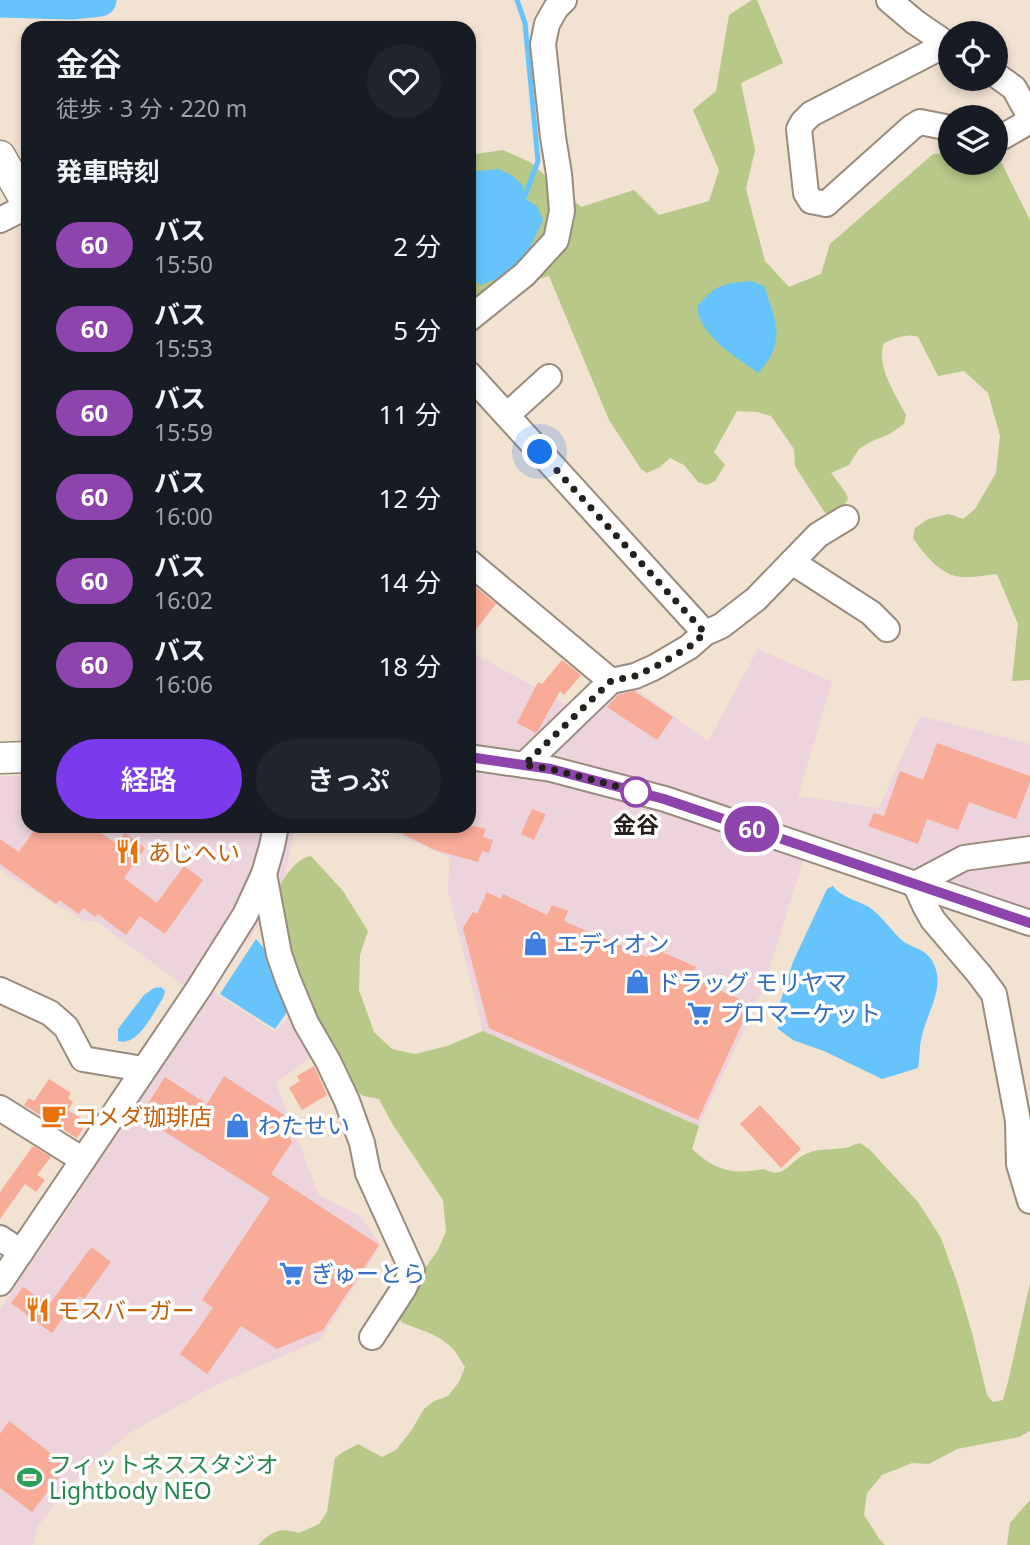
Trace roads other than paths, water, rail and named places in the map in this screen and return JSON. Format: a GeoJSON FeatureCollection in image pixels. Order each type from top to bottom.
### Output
{"type":"FeatureCollection","features":[{"type":"Feature","properties":{"kind":"main road"},"geometry":{"type":"LineString","coordinates":[[0,156],[21,193]]}},
{"type":"Feature","properties":{"kind":"main road"},"geometry":{"type":"LineString","coordinates":[[0,758],[21,757]]}},
{"type":"Feature","properties":{"kind":"street"},"geometry":{"type":"LineString","coordinates":[[476,313],[525,274],[555,240],[562,211],[543,44],[547,24],[564,0]]}},
{"type":"Feature","properties":{"kind":"street"},"geometry":{"type":"LineString","coordinates":[[889,0],[938,38]]}},
{"type":"Feature","properties":{"kind":"street"},"geometry":{"type":"LineString","coordinates":[[938,50],[811,114],[803,122],[799,129],[806,193],[811,201],[826,204],[912,127],[920,122],[938,126]]}},
{"type":"Feature","properties":{"kind":"street"},"geometry":{"type":"LineString","coordinates":[[1008,84],[1014,88],[1030,119],[1008,133]]}},
{"type":"Feature","properties":{"kind":"street"},"geometry":{"type":"LineString","coordinates":[[0,220],[21,209]]}},
{"type":"Feature","properties":{"kind":"street"},"geometry":{"type":"LineString","coordinates":[[507,415],[549,377]]}},
{"type":"Feature","properties":{"kind":"street"},"geometry":{"type":"LineString","coordinates":[[476,382],[705,633]]}},
{"type":"Feature","properties":{"kind":"street"},"geometry":{"type":"LineString","coordinates":[[524,765],[611,681],[635,676],[655,667],[689,647],[705,633],[721,626],[756,599],[818,536],[846,517]]}},
{"type":"Feature","properties":{"kind":"street"},"geometry":{"type":"LineString","coordinates":[[792,562],[871,612],[887,629]]}},
{"type":"Feature","properties":{"kind":"street"},"geometry":{"type":"LineString","coordinates":[[476,568],[611,681]]}},
{"type":"Feature","properties":{"kind":"street"},"geometry":{"type":"LineString","coordinates":[[476,758],[551,769],[664,799],[1030,923]]}},
{"type":"Feature","properties":{"kind":"street"},"geometry":{"type":"LineString","coordinates":[[0,1283],[199,989],[245,915],[264,874],[275,833]]}},
{"type":"Feature","properties":{"kind":"street"},"geometry":{"type":"LineString","coordinates":[[915,884],[964,858],[1030,849]]}},
{"type":"Feature","properties":{"kind":"street"},"geometry":{"type":"LineString","coordinates":[[264,874],[279,954],[288,980],[306,1023],[347,1101],[362,1143],[368,1173],[412,1270],[404,1289],[372,1337]]}},
{"type":"Feature","properties":{"kind":"street"},"geometry":{"type":"LineString","coordinates":[[915,884],[933,920],[994,994],[1018,1121],[1019,1164],[1030,1201]]}},
{"type":"Feature","properties":{"kind":"street"},"geometry":{"type":"LineString","coordinates":[[0,990],[50,1013],[66,1027],[83,1059],[143,1069]]}},
{"type":"Feature","properties":{"kind":"street"},"geometry":{"type":"LineString","coordinates":[[0,1108],[83,1160]]}},
{"type":"Feature","properties":{"kind":"street"},"geometry":{"type":"LineString","coordinates":[[0,1238],[21,1252]]}},
{"type":"Feature","properties":{"kind":"water"},"geometry":{"type":"Polygon","coordinates":[[[499,169],[513,176],[523,186],[524,198],[537,206],[543,220],[529,250],[506,275],[481,285],[476,282],[476,171],[499,169]]]}},
{"type":"Feature","properties":{"kind":"water"},"geometry":{"type":"Polygon","coordinates":[[[751,281],[764,286],[776,331],[773,351],[758,373],[712,336],[704,327],[697,307],[720,286],[751,281]]]}},
{"type":"Feature","properties":{"kind":"water"},"geometry":{"type":"Polygon","coordinates":[[[833,886],[837,891],[874,911],[904,942],[928,956],[936,969],[937,988],[921,1040],[918,1068],[882,1079],[824,1051],[793,1040],[778,1029],[780,1003],[793,962],[827,889],[833,886]]]}},
{"type":"Feature","properties":{"kind":"water"},"geometry":{"type":"Polygon","coordinates":[[[256,939],[273,959],[288,1011],[275,1029],[220,994],[256,939]]]}},
{"type":"Feature","properties":{"kind":"water"},"geometry":{"type":"Polygon","coordinates":[[[161,987],[165,991],[163,998],[144,1027],[132,1039],[118,1041],[118,1029],[144,995],[161,987]]]}},
{"type":"Feature","properties":{"kind":"waterway"},"geometry":{"type":"LineString","coordinates":[[0,1],[71,3],[100,0]]}},
{"type":"Feature","properties":{"kind":"waterway"},"geometry":{"type":"LineString","coordinates":[[517,0],[525,23],[538,161],[524,198]]}},
{"type":"Feature","properties":{"kind":"place","name":"金谷"},"geometry":{"type":"Point","coordinates":[636,792]}},
{"type":"Feature","properties":{"kind":"place","name":"あじへい"},"geometry":{"type":"Point","coordinates":[128,852]}},
{"type":"Feature","properties":{"kind":"place","name":"エディオン"},"geometry":{"type":"Point","coordinates":[536,943]}},
{"type":"Feature","properties":{"kind":"place","name":"ドラッグ モリヤマ"},"geometry":{"type":"Point","coordinates":[637,982]}},
{"type":"Feature","properties":{"kind":"place","name":"プロマーケット"},"geometry":{"type":"Point","coordinates":[700,1013]}},
{"type":"Feature","properties":{"kind":"place","name":"コメダ珈琲店"},"geometry":{"type":"Point","coordinates":[54,1116]}},
{"type":"Feature","properties":{"kind":"place","name":"わたせい"},"geometry":{"type":"Point","coordinates":[238,1125]}},
{"type":"Feature","properties":{"kind":"place","name":"ぎゅーとら"},"geometry":{"type":"Point","coordinates":[291,1273]}},
{"type":"Feature","properties":{"kind":"place","name":"モスバーガー"},"geometry":{"type":"Point","coordinates":[37,1310]}},
{"type":"Feature","properties":{"kind":"place","name":"フィットネススタジオ Lightbody NEO"},"geometry":{"type":"Point","coordinates":[29,1477]}}]}
